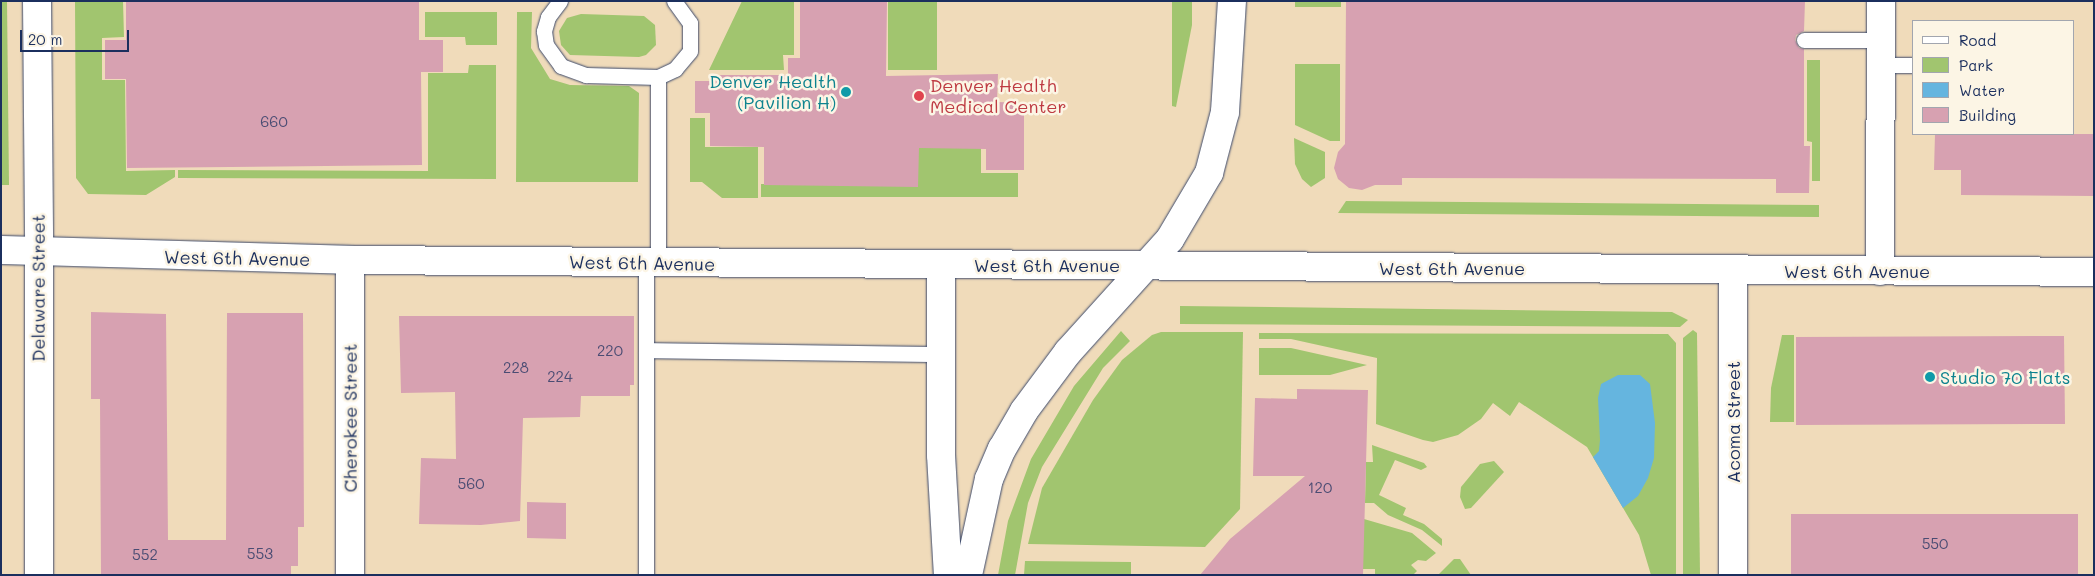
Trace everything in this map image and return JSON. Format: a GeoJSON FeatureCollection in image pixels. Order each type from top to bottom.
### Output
{"type":"FeatureCollection","features":[{"type":"Feature","properties":{"kind":"street","name":"Delaware Street"},"geometry":{"type":"LineString","coordinates":[[36,1],[39,251],[39,575]]}},
{"type":"Feature","properties":{"kind":"street"},"geometry":{"type":"LineString","coordinates":[[968,575],[980,511],[1002,449],[1045,380],[1147,266],[1185,218],[1209,173],[1218,146],[1227,95],[1232,1]]}},
{"type":"Feature","properties":{"kind":"street"},"geometry":{"type":"LineString","coordinates":[[1880,271],[1881,1]]}},
{"type":"Feature","properties":{"kind":"street","name":"West 6th Avenue"},"geometry":{"type":"LineString","coordinates":[[1,250],[350,260],[2094,272]]}},
{"type":"Feature","properties":{"kind":"street","name":"Cherokee Street"},"geometry":{"type":"LineString","coordinates":[[350,260],[350,575]]}},
{"type":"Feature","properties":{"kind":"street"},"geometry":{"type":"LineString","coordinates":[[941,265],[941,455],[948,575]]}},
{"type":"Feature","properties":{"kind":"street","name":"Acoma Street"},"geometry":{"type":"LineString","coordinates":[[1733,270],[1733,575]]}},
{"type":"Feature","properties":{"kind":"lane"},"geometry":{"type":"LineString","coordinates":[[560,1],[548,17],[544,31],[546,45],[560,66],[586,75],[658,76],[675,69],[690,51],[690,23],[674,1]]}},
{"type":"Feature","properties":{"kind":"lane"},"geometry":{"type":"LineString","coordinates":[[1804,40],[1881,52],[1912,64]]}},
{"type":"Feature","properties":{"kind":"lane"},"geometry":{"type":"LineString","coordinates":[[646,575],[646,350],[652,263],[658,76]]}},
{"type":"Feature","properties":{"kind":"lane"},"geometry":{"type":"LineString","coordinates":[[646,350],[941,354]]}},
{"type":"Feature","properties":{"kind":"green space"},"geometry":{"type":"Polygon","coordinates":[[[1,1],[7,1],[9,185],[1,185],[1,1]]]}},
{"type":"Feature","properties":{"kind":"green space"},"geometry":{"type":"Polygon","coordinates":[[[75,1],[123,1],[124,37],[102,38],[102,80],[125,80],[126,171],[175,170],[175,177],[146,195],[88,194],[76,178],[75,1]]]}},
{"type":"Feature","properties":{"kind":"green space"},"geometry":{"type":"Polygon","coordinates":[[[742,1],[794,1],[794,55],[783,55],[784,70],[709,70],[742,1]]]}},
{"type":"Feature","properties":{"kind":"green space"},"geometry":{"type":"Polygon","coordinates":[[[888,1],[937,1],[937,70],[888,70],[888,1]]]}},
{"type":"Feature","properties":{"kind":"green space"},"geometry":{"type":"Polygon","coordinates":[[[1172,1],[1192,1],[1192,25],[1176,107],[1172,106],[1172,1]]]}},
{"type":"Feature","properties":{"kind":"green space"},"geometry":{"type":"Polygon","coordinates":[[[1295,1],[1341,1],[1341,7],[1295,7],[1295,1]]]}},
{"type":"Feature","properties":{"kind":"green space"},"geometry":{"type":"Polygon","coordinates":[[[425,12],[497,12],[497,45],[466,45],[465,37],[425,37],[425,12]]]}},
{"type":"Feature","properties":{"kind":"green space"},"geometry":{"type":"Polygon","coordinates":[[[517,12],[532,12],[531,48],[550,79],[570,85],[629,86],[639,93],[638,182],[516,182],[517,12]]]}},
{"type":"Feature","properties":{"kind":"green space"},"geometry":{"type":"Polygon","coordinates":[[[581,14],[644,16],[655,25],[656,45],[646,55],[639,57],[570,55],[561,45],[559,31],[567,18],[581,14]]]}},
{"type":"Feature","properties":{"kind":"green space"},"geometry":{"type":"Polygon","coordinates":[[[1807,60],[1820,60],[1820,181],[1812,181],[1812,142],[1807,141],[1807,60]]]}},
{"type":"Feature","properties":{"kind":"green space"},"geometry":{"type":"Polygon","coordinates":[[[1295,64],[1340,64],[1340,141],[1330,141],[1295,125],[1295,64]]]}},
{"type":"Feature","properties":{"kind":"green space"},"geometry":{"type":"Polygon","coordinates":[[[469,65],[496,65],[496,179],[178,178],[178,170],[428,171],[428,73],[468,73],[469,65]]]}},
{"type":"Feature","properties":{"kind":"green space"},"geometry":{"type":"Polygon","coordinates":[[[690,118],[705,118],[705,147],[758,147],[758,198],[722,198],[702,182],[690,182],[690,118]]]}},
{"type":"Feature","properties":{"kind":"green space"},"geometry":{"type":"Polygon","coordinates":[[[1294,138],[1325,152],[1325,178],[1311,187],[1302,179],[1295,164],[1294,138]]]}},
{"type":"Feature","properties":{"kind":"green space"},"geometry":{"type":"Polygon","coordinates":[[[918,148],[981,148],[981,173],[1018,173],[1018,197],[761,197],[761,184],[917,184],[918,148]]]}},
{"type":"Feature","properties":{"kind":"green space"},"geometry":{"type":"Polygon","coordinates":[[[1346,201],[1819,205],[1819,217],[1338,213],[1346,201]]]}},
{"type":"Feature","properties":{"kind":"green space"},"geometry":{"type":"Polygon","coordinates":[[[1180,306],[1672,312],[1688,320],[1680,327],[1180,324],[1180,306]]]}},
{"type":"Feature","properties":{"kind":"green space"},"geometry":{"type":"Polygon","coordinates":[[[1693,330],[1697,333],[1700,575],[1683,575],[1683,338],[1693,330]]]}},
{"type":"Feature","properties":{"kind":"green space"},"geometry":{"type":"Polygon","coordinates":[[[1121,331],[1130,341],[1103,368],[1042,467],[1028,503],[1015,575],[998,575],[1008,521],[1031,459],[1074,386],[1121,331]]]}},
{"type":"Feature","properties":{"kind":"green space"},"geometry":{"type":"Polygon","coordinates":[[[1161,332],[1243,332],[1240,509],[1205,547],[1028,544],[1042,488],[1093,400],[1122,360],[1152,335],[1161,332]]]}},
{"type":"Feature","properties":{"kind":"green space"},"geometry":{"type":"Polygon","coordinates":[[[1259,333],[1668,334],[1676,343],[1676,575],[1651,575],[1639,535],[1587,447],[1519,402],[1510,416],[1493,403],[1481,419],[1458,435],[1433,442],[1423,440],[1376,424],[1377,358],[1291,339],[1259,339],[1259,333]]]}},
{"type":"Feature","properties":{"kind":"green space"},"geometry":{"type":"Polygon","coordinates":[[[1782,335],[1794,335],[1794,422],[1770,422],[1771,388],[1782,335]]]}},
{"type":"Feature","properties":{"kind":"green space"},"geometry":{"type":"Polygon","coordinates":[[[1259,348],[1291,348],[1367,365],[1330,375],[1259,375],[1259,348]]]}},
{"type":"Feature","properties":{"kind":"green space"},"geometry":{"type":"Polygon","coordinates":[[[1372,445],[1424,463],[1427,467],[1421,470],[1395,460],[1379,495],[1406,508],[1403,515],[1424,524],[1442,539],[1442,546],[1422,530],[1388,515],[1374,503],[1365,503],[1366,462],[1373,462],[1372,445]]]}},
{"type":"Feature","properties":{"kind":"green space"},"geometry":{"type":"Polygon","coordinates":[[[1494,461],[1504,472],[1471,508],[1465,509],[1460,497],[1461,487],[1480,464],[1494,461]]]}},
{"type":"Feature","properties":{"kind":"green space"},"geometry":{"type":"Polygon","coordinates":[[[1364,519],[1412,533],[1436,553],[1426,561],[1418,560],[1411,565],[1417,571],[1413,575],[1375,575],[1375,569],[1357,569],[1364,519]]]}},
{"type":"Feature","properties":{"kind":"green space"},"geometry":{"type":"Polygon","coordinates":[[[1454,559],[1460,559],[1471,575],[1438,575],[1454,559]]]}},
{"type":"Feature","properties":{"kind":"green space"},"geometry":{"type":"Polygon","coordinates":[[[1025,561],[1131,562],[1131,575],[1024,575],[1025,561]]]}},
{"type":"Feature","properties":{"kind":"water"},"geometry":{"type":"Polygon","coordinates":[[[1618,375],[1640,375],[1650,384],[1655,423],[1654,458],[1648,478],[1638,496],[1623,508],[1593,457],[1599,451],[1598,398],[1601,384],[1618,375]]]}},
{"type":"Feature","properties":{"kind":"building"},"geometry":{"type":"Polygon","coordinates":[[[126,1],[419,1],[419,40],[443,40],[443,72],[421,72],[422,165],[127,168],[126,79],[105,79],[105,40],[126,40],[126,1]]]}},
{"type":"Feature","properties":{"kind":"building","name":"Denver Health (Pavilion H)"},"geometry":{"type":"Polygon","coordinates":[[[800,1],[887,1],[886,76],[998,74],[997,102],[1024,103],[1024,170],[986,170],[986,149],[919,148],[918,187],[764,185],[764,147],[710,146],[710,113],[695,113],[695,81],[710,81],[710,75],[788,75],[788,58],[800,58],[800,1]]]}},
{"type":"Feature","properties":{"kind":"building"},"geometry":{"type":"Polygon","coordinates":[[[1346,1],[1805,1],[1804,31],[1796,35],[1795,40],[1799,48],[1804,49],[1804,146],[1810,146],[1809,193],[1776,193],[1776,179],[1402,178],[1402,185],[1375,185],[1362,190],[1349,188],[1338,179],[1334,168],[1338,152],[1345,144],[1346,1]]]}},
{"type":"Feature","properties":{"kind":"building"},"geometry":{"type":"Polygon","coordinates":[[[2094,134],[2094,196],[1961,195],[1961,170],[1934,170],[1935,135],[2094,134]]]}},
{"type":"Feature","properties":{"kind":"building"},"geometry":{"type":"Polygon","coordinates":[[[91,312],[166,314],[168,540],[226,540],[227,313],[303,313],[304,527],[298,527],[298,566],[291,566],[291,575],[101,575],[100,399],[91,399],[91,312]]]}},
{"type":"Feature","properties":{"kind":"building"},"geometry":{"type":"Polygon","coordinates":[[[399,316],[634,316],[634,385],[630,385],[630,396],[581,396],[580,417],[523,418],[520,521],[481,525],[419,524],[421,458],[456,459],[455,392],[401,393],[399,316]]]}},
{"type":"Feature","properties":{"kind":"building","name":"Studio 70 Flats"},"geometry":{"type":"Polygon","coordinates":[[[2064,336],[2065,424],[1796,425],[1796,337],[2064,336]]]}},
{"type":"Feature","properties":{"kind":"building"},"geometry":{"type":"Polygon","coordinates":[[[1297,389],[1368,390],[1363,575],[1200,575],[1230,539],[1305,476],[1253,476],[1255,398],[1297,399],[1297,389]]]}},
{"type":"Feature","properties":{"kind":"building"},"geometry":{"type":"Polygon","coordinates":[[[527,502],[566,503],[566,539],[527,538],[527,502]]]}},
{"type":"Feature","properties":{"kind":"building"},"geometry":{"type":"Polygon","coordinates":[[[1791,514],[2078,514],[2078,575],[1791,575],[1791,514]]]}},
{"type":"Feature","properties":{"kind":"place","name":"Denver Health (Pavilion H)"},"geometry":{"type":"Point","coordinates":[846,92]}},
{"type":"Feature","properties":{"kind":"place","name":"Denver Health Medical Center"},"geometry":{"type":"Point","coordinates":[919,96]}},
{"type":"Feature","properties":{"kind":"place","name":"Studio 70 Flats"},"geometry":{"type":"Point","coordinates":[1930,377]}}]}
